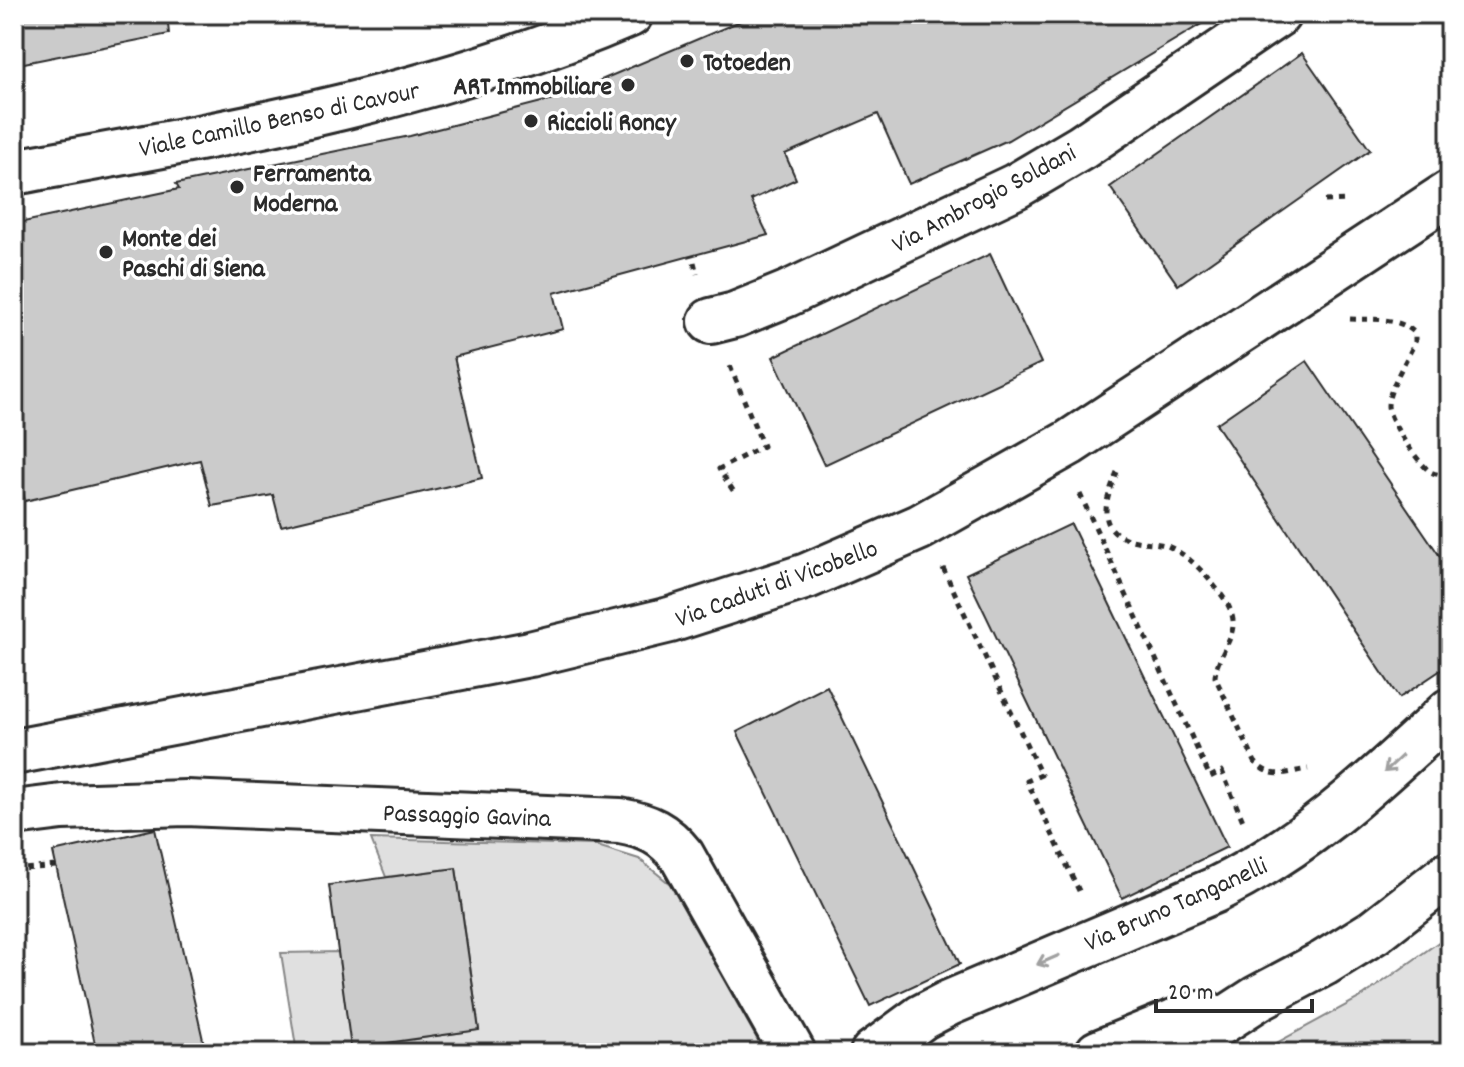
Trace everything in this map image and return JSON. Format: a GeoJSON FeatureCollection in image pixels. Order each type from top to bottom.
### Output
{"type":"FeatureCollection","features":[{"type":"Feature","properties":{"kind":"street","name":"Viale Camillo Benso di Cavour"},"geometry":{"type":"LineString","coordinates":[[14,172],[322,112],[419,89],[522,57],[630,14]]}},
{"type":"Feature","properties":{"kind":"street","name":"Via Ambrogio Soldani"},"geometry":{"type":"LineString","coordinates":[[719,340],[735,315],[787,294],[1016,186],[1082,147],[1278,14]]}},
{"type":"Feature","properties":{"kind":"street","name":"Via Caduti di Vicobello"},"geometry":{"type":"LineString","coordinates":[[14,752],[530,654],[670,620],[807,576],[920,527],[1069,443],[1450,193]]}},
{"type":"Feature","properties":{"kind":"street","name":"Via Bruno Tanganelli"},"geometry":{"type":"LineString","coordinates":[[873,1053],[922,1017],[969,994],[1258,869],[1336,814],[1450,711]]}},
{"type":"Feature","properties":{"kind":"street","name":"Passaggio Gavina"},"geometry":{"type":"LineString","coordinates":[[14,813],[77,806],[186,803],[640,824],[657,831],[682,856],[793,1053]]}},
{"type":"Feature","properties":{"kind":"street"},"geometry":{"type":"LineString","coordinates":[[1173,1053],[1258,998],[1374,932],[1450,873]]}},
{"type":"Feature","properties":{"kind":"street"},"geometry":{"type":"LineString","coordinates":[[1098,1053],[1174,1022],[1258,998]]}},
{"type":"Feature","properties":{"kind":"path"},"geometry":{"type":"LineString","coordinates":[[1338,318],[1395,321],[1415,333],[1415,342],[1388,407],[1404,439],[1428,471],[1450,475]]}},
{"type":"Feature","properties":{"kind":"path"},"geometry":{"type":"LineString","coordinates":[[719,340],[763,446],[719,469],[736,495]]}},
{"type":"Feature","properties":{"kind":"path"},"geometry":{"type":"LineString","coordinates":[[1120,463],[1105,500],[1109,522],[1126,539],[1163,545],[1189,559],[1205,574],[1231,609],[1234,623],[1216,664],[1215,677],[1255,762],[1264,772],[1275,774],[1310,768]]}},
{"type":"Feature","properties":{"kind":"path"},"geometry":{"type":"LineString","coordinates":[[1079,493],[1210,777],[1222,771],[1246,830]]}},
{"type":"Feature","properties":{"kind":"path"},"geometry":{"type":"LineString","coordinates":[[942,567],[1041,775],[1027,781],[1084,903]]}},
{"type":"Feature","properties":{"kind":"path"},"geometry":{"type":"LineString","coordinates":[[14,870],[56,866]]}},
{"type":"Feature","properties":{"kind":"shaded area"},"geometry":{"type":"Polygon","coordinates":[[[371,839],[594,845],[639,859],[670,884],[765,1053],[297,1053],[281,953],[338,952],[352,1048],[479,1030],[456,868],[386,877],[371,839]]]}},
{"type":"Feature","properties":{"kind":"shaded area"},"geometry":{"type":"Polygon","coordinates":[[[1450,934],[1450,1053],[1258,1053],[1363,996],[1450,934]]]}},
{"type":"Feature","properties":{"kind":"building"},"geometry":{"type":"Polygon","coordinates":[[[14,14],[167,14],[169,34],[14,65],[14,14]]]}},
{"type":"Feature","properties":{"kind":"building"},"geometry":{"type":"Polygon","coordinates":[[[757,14],[1218,14],[1008,140],[909,184],[878,114],[785,154],[796,179],[751,200],[768,235],[554,293],[563,329],[454,357],[482,478],[281,526],[273,495],[212,506],[200,460],[25,501],[14,455],[14,224],[179,189],[176,184],[410,136],[561,97],[757,14]]]}},
{"type":"Feature","properties":{"kind":"building"},"geometry":{"type":"Polygon","coordinates":[[[1302,53],[1370,150],[1178,285],[1110,187],[1302,53]]]}},
{"type":"Feature","properties":{"kind":"building"},"geometry":{"type":"Polygon","coordinates":[[[990,254],[1041,363],[824,465],[773,357],[990,254]]]}},
{"type":"Feature","properties":{"kind":"building"},"geometry":{"type":"Polygon","coordinates":[[[1307,361],[1450,571],[1450,664],[1399,698],[1216,424],[1307,361]]]}},
{"type":"Feature","properties":{"kind":"building"},"geometry":{"type":"Polygon","coordinates":[[[1071,524],[1227,847],[1122,898],[966,574],[1071,524]]]}},
{"type":"Feature","properties":{"kind":"building"},"geometry":{"type":"Polygon","coordinates":[[[827,686],[960,964],[870,1006],[737,732],[827,686]]]}},
{"type":"Feature","properties":{"kind":"building"},"geometry":{"type":"Polygon","coordinates":[[[155,829],[206,1053],[97,1053],[53,852],[155,829]]]}},
{"type":"Feature","properties":{"kind":"building"},"geometry":{"type":"Polygon","coordinates":[[[456,868],[479,1030],[351,1048],[329,885],[456,868]]]}},
{"type":"Feature","properties":{"kind":"place","name":"Totoeden"},"geometry":{"type":"Point","coordinates":[687,61]}},
{"type":"Feature","properties":{"kind":"place","name":"ART Immobiliare"},"geometry":{"type":"Point","coordinates":[628,85]}},
{"type":"Feature","properties":{"kind":"place","name":"Riccioli Roncy"},"geometry":{"type":"Point","coordinates":[531,121]}},
{"type":"Feature","properties":{"kind":"place","name":"Ferramenta Moderna"},"geometry":{"type":"Point","coordinates":[237,187]}},
{"type":"Feature","properties":{"kind":"place","name":"Monte dei Paschi di Siena"},"geometry":{"type":"Point","coordinates":[106,252]}}]}
